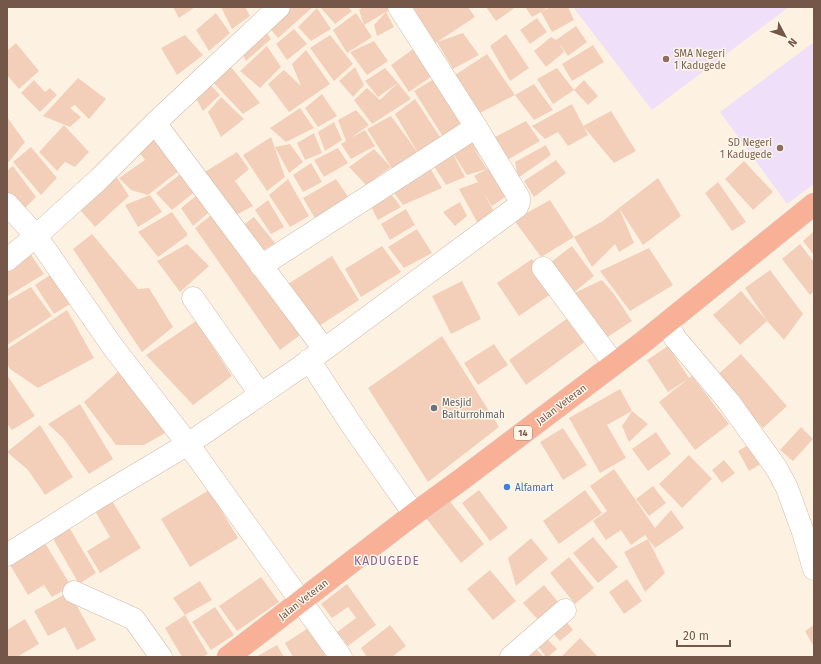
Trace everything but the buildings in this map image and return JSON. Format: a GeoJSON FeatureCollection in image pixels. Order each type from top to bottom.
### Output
{"type":"FeatureCollection","features":[{"type":"Feature","properties":{"kind":"highway","name":"Jalan Veteran"},"geometry":{"type":"LineString","coordinates":[[228,657],[414,514],[614,364],[814,204]]}},
{"type":"Feature","properties":{"kind":"street"},"geometry":{"type":"LineString","coordinates":[[7,260],[99,179],[155,123],[279,7]]}},
{"type":"Feature","properties":{"kind":"street"},"geometry":{"type":"LineString","coordinates":[[7,555],[99,497],[188,444],[316,354],[515,210],[519,205],[518,198],[476,128],[399,7]]}},
{"type":"Feature","properties":{"kind":"street"},"geometry":{"type":"LineString","coordinates":[[155,123],[261,266],[316,354],[355,430],[414,514]]}},
{"type":"Feature","properties":{"kind":"street"},"geometry":{"type":"LineString","coordinates":[[261,266],[476,128]]}},
{"type":"Feature","properties":{"kind":"street"},"geometry":{"type":"LineString","coordinates":[[7,204],[36,236],[113,347],[188,444],[341,657]]}},
{"type":"Feature","properties":{"kind":"street"},"geometry":{"type":"LineString","coordinates":[[543,268],[614,364]]}},
{"type":"Feature","properties":{"kind":"street"},"geometry":{"type":"LineString","coordinates":[[193,298],[260,394]]}},
{"type":"Feature","properties":{"kind":"street"},"geometry":{"type":"LineString","coordinates":[[667,323],[675,338],[729,402],[777,469],[787,488],[804,532],[814,570]]}},
{"type":"Feature","properties":{"kind":"street"},"geometry":{"type":"LineString","coordinates":[[74,592],[134,619],[161,657]]}},
{"type":"Feature","properties":{"kind":"street"},"geometry":{"type":"LineString","coordinates":[[511,657],[565,610]]}},
{"type":"Feature","properties":{"kind":"shaded area","name":"SMA Negeri 1 Kadugede"},"geometry":{"type":"Polygon","coordinates":[[[573,7],[789,7],[652,110],[573,7]]]}},
{"type":"Feature","properties":{"kind":"shaded area","name":"SD Negeri 1 Kadugede"},"geometry":{"type":"Polygon","coordinates":[[[814,42],[814,184],[787,204],[720,112],[814,42]]]}},
{"type":"Feature","properties":{"kind":"place","name":"SMA Negeri 1 Kadugede"},"geometry":{"type":"Point","coordinates":[666,59]}},
{"type":"Feature","properties":{"kind":"place","name":"SD Negeri 1 Kadugede"},"geometry":{"type":"Point","coordinates":[780,148]}},
{"type":"Feature","properties":{"kind":"place","name":"Mesjid Baiturrohmah"},"geometry":{"type":"Point","coordinates":[434,408]}},
{"type":"Feature","properties":{"kind":"place","name":"Alfamart"},"geometry":{"type":"Point","coordinates":[507,487]}},
{"type":"Feature","properties":{"kind":"district","name":"KADUGEDE"},"geometry":{"type":"Point","coordinates":[387,561]}}]}
